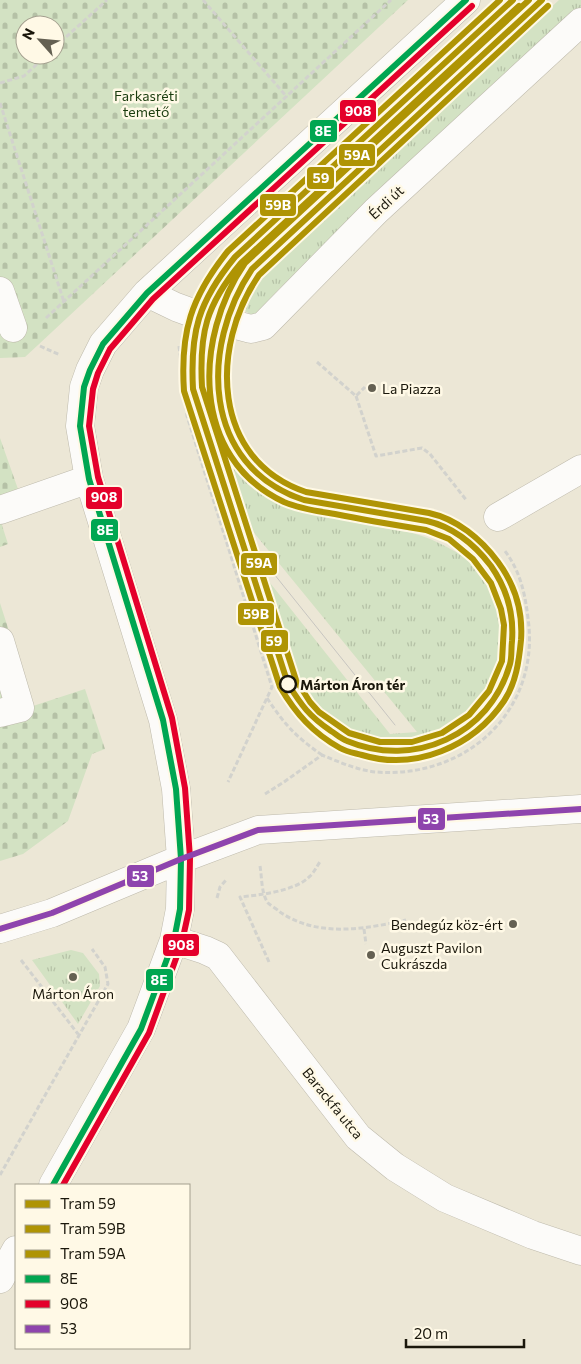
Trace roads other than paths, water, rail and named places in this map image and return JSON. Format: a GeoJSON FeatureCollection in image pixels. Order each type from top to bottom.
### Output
{"type":"FeatureCollection","features":[{"type":"Feature","properties":{"kind":"street"},"geometry":{"type":"LineString","coordinates":[[54,1184],[141,1029],[174,940],[180,909],[181,859],[176,789],[163,720],[89,479],[80,426],[84,387],[103,344],[147,293],[466,0]]}},
{"type":"Feature","properties":{"kind":"street","name":"Érdi út"},"geometry":{"type":"LineString","coordinates":[[147,293],[176,308],[251,329],[271,331],[376,211],[581,22]]}},
{"type":"Feature","properties":{"kind":"street"},"geometry":{"type":"LineString","coordinates":[[0,290],[12,328]]}},
{"type":"Feature","properties":{"kind":"street"},"geometry":{"type":"LineString","coordinates":[[492,521],[581,469]]}},
{"type":"Feature","properties":{"kind":"street"},"geometry":{"type":"LineString","coordinates":[[0,510],[89,479]]}},
{"type":"Feature","properties":{"kind":"street"},"geometry":{"type":"LineString","coordinates":[[0,641],[20,708],[0,713]]}},
{"type":"Feature","properties":{"kind":"street"},"geometry":{"type":"LineString","coordinates":[[0,929],[52,913],[181,859],[258,830],[581,809]]}},
{"type":"Feature","properties":{"kind":"street","name":"Barackfa utca"},"geometry":{"type":"LineString","coordinates":[[174,940],[218,956],[358,1137],[395,1167],[445,1198],[533,1235],[581,1252]]}},
{"type":"Feature","properties":{"kind":"street"},"geometry":{"type":"LineString","coordinates":[[0,1279],[15,1252]]}},
{"type":"Feature","properties":{"kind":"tram line","name":"59B"},"geometry":{"type":"LineString","coordinates":[[500,0],[228,251],[205,284],[197,300],[186,333],[183,370],[184,391],[280,687],[292,706],[321,736],[345,750],[382,759],[402,760],[422,757],[441,751],[459,743],[491,717],[508,694],[518,664],[521,619],[517,599],[509,580],[498,562],[484,545],[459,525],[429,513],[306,492],[275,476],[252,455],[236,428],[228,398],[227,366],[232,334],[243,303],[259,275],[548,6]]}},
{"type":"Feature","properties":{"kind":"tram line","name":"59"},"geometry":{"type":"LineString","coordinates":[[513,0],[235,257],[212,289],[199,318],[195,334],[192,369],[193,389],[288,684],[306,710],[323,726],[345,740],[372,749],[398,751],[423,748],[446,740],[467,727],[486,710],[500,689],[511,661],[512,621],[505,593],[497,575],[485,558],[471,544],[454,532],[427,521],[304,500],[270,483],[245,460],[229,432],[220,401],[218,367],[224,333],[235,300],[252,269],[542,0]]}},
{"type":"Feature","properties":{"kind":"tram line","name":"59A"},"geometry":{"type":"LineString","coordinates":[[519,6],[241,263],[229,278],[212,306],[204,335],[201,368],[202,387],[296,680],[319,712],[349,733],[380,742],[412,742],[442,733],[469,715],[489,691],[502,661],[504,625],[501,609],[491,583],[473,559],[449,539],[426,530],[296,506],[284,502],[253,482],[231,457],[217,427],[210,394],[210,360],[216,325],[228,293],[245,263],[529,0]]}},
{"type":"Feature","properties":{"kind":"tram line"},"geometry":{"type":"LineString","coordinates":[[217,363],[214,428],[216,451],[226,490]]}},
{"type":"Feature","properties":{"kind":"tram line"},"geometry":{"type":"LineString","coordinates":[[228,499],[240,527],[250,544],[395,725]]}},
{"type":"Feature","properties":{"kind":"place","name":"La Piazza"},"geometry":{"type":"Point","coordinates":[372,388]}},
{"type":"Feature","properties":{"kind":"place","name":"Márton Áron tér"},"geometry":{"type":"Point","coordinates":[288,684]}},
{"type":"Feature","properties":{"kind":"place","name":"Bendegúz köz-ért"},"geometry":{"type":"Point","coordinates":[513,924]}},
{"type":"Feature","properties":{"kind":"place","name":"Auguszt Pavilon Cukrászda"},"geometry":{"type":"Point","coordinates":[371,955]}},
{"type":"Feature","properties":{"kind":"place","name":"Márton Áron"},"geometry":{"type":"Point","coordinates":[73,977]}},
{"type":"Feature","properties":{"kind":"park label","name":"Farkasréti temető"},"geometry":{"type":"Point","coordinates":[146,104]}}]}
